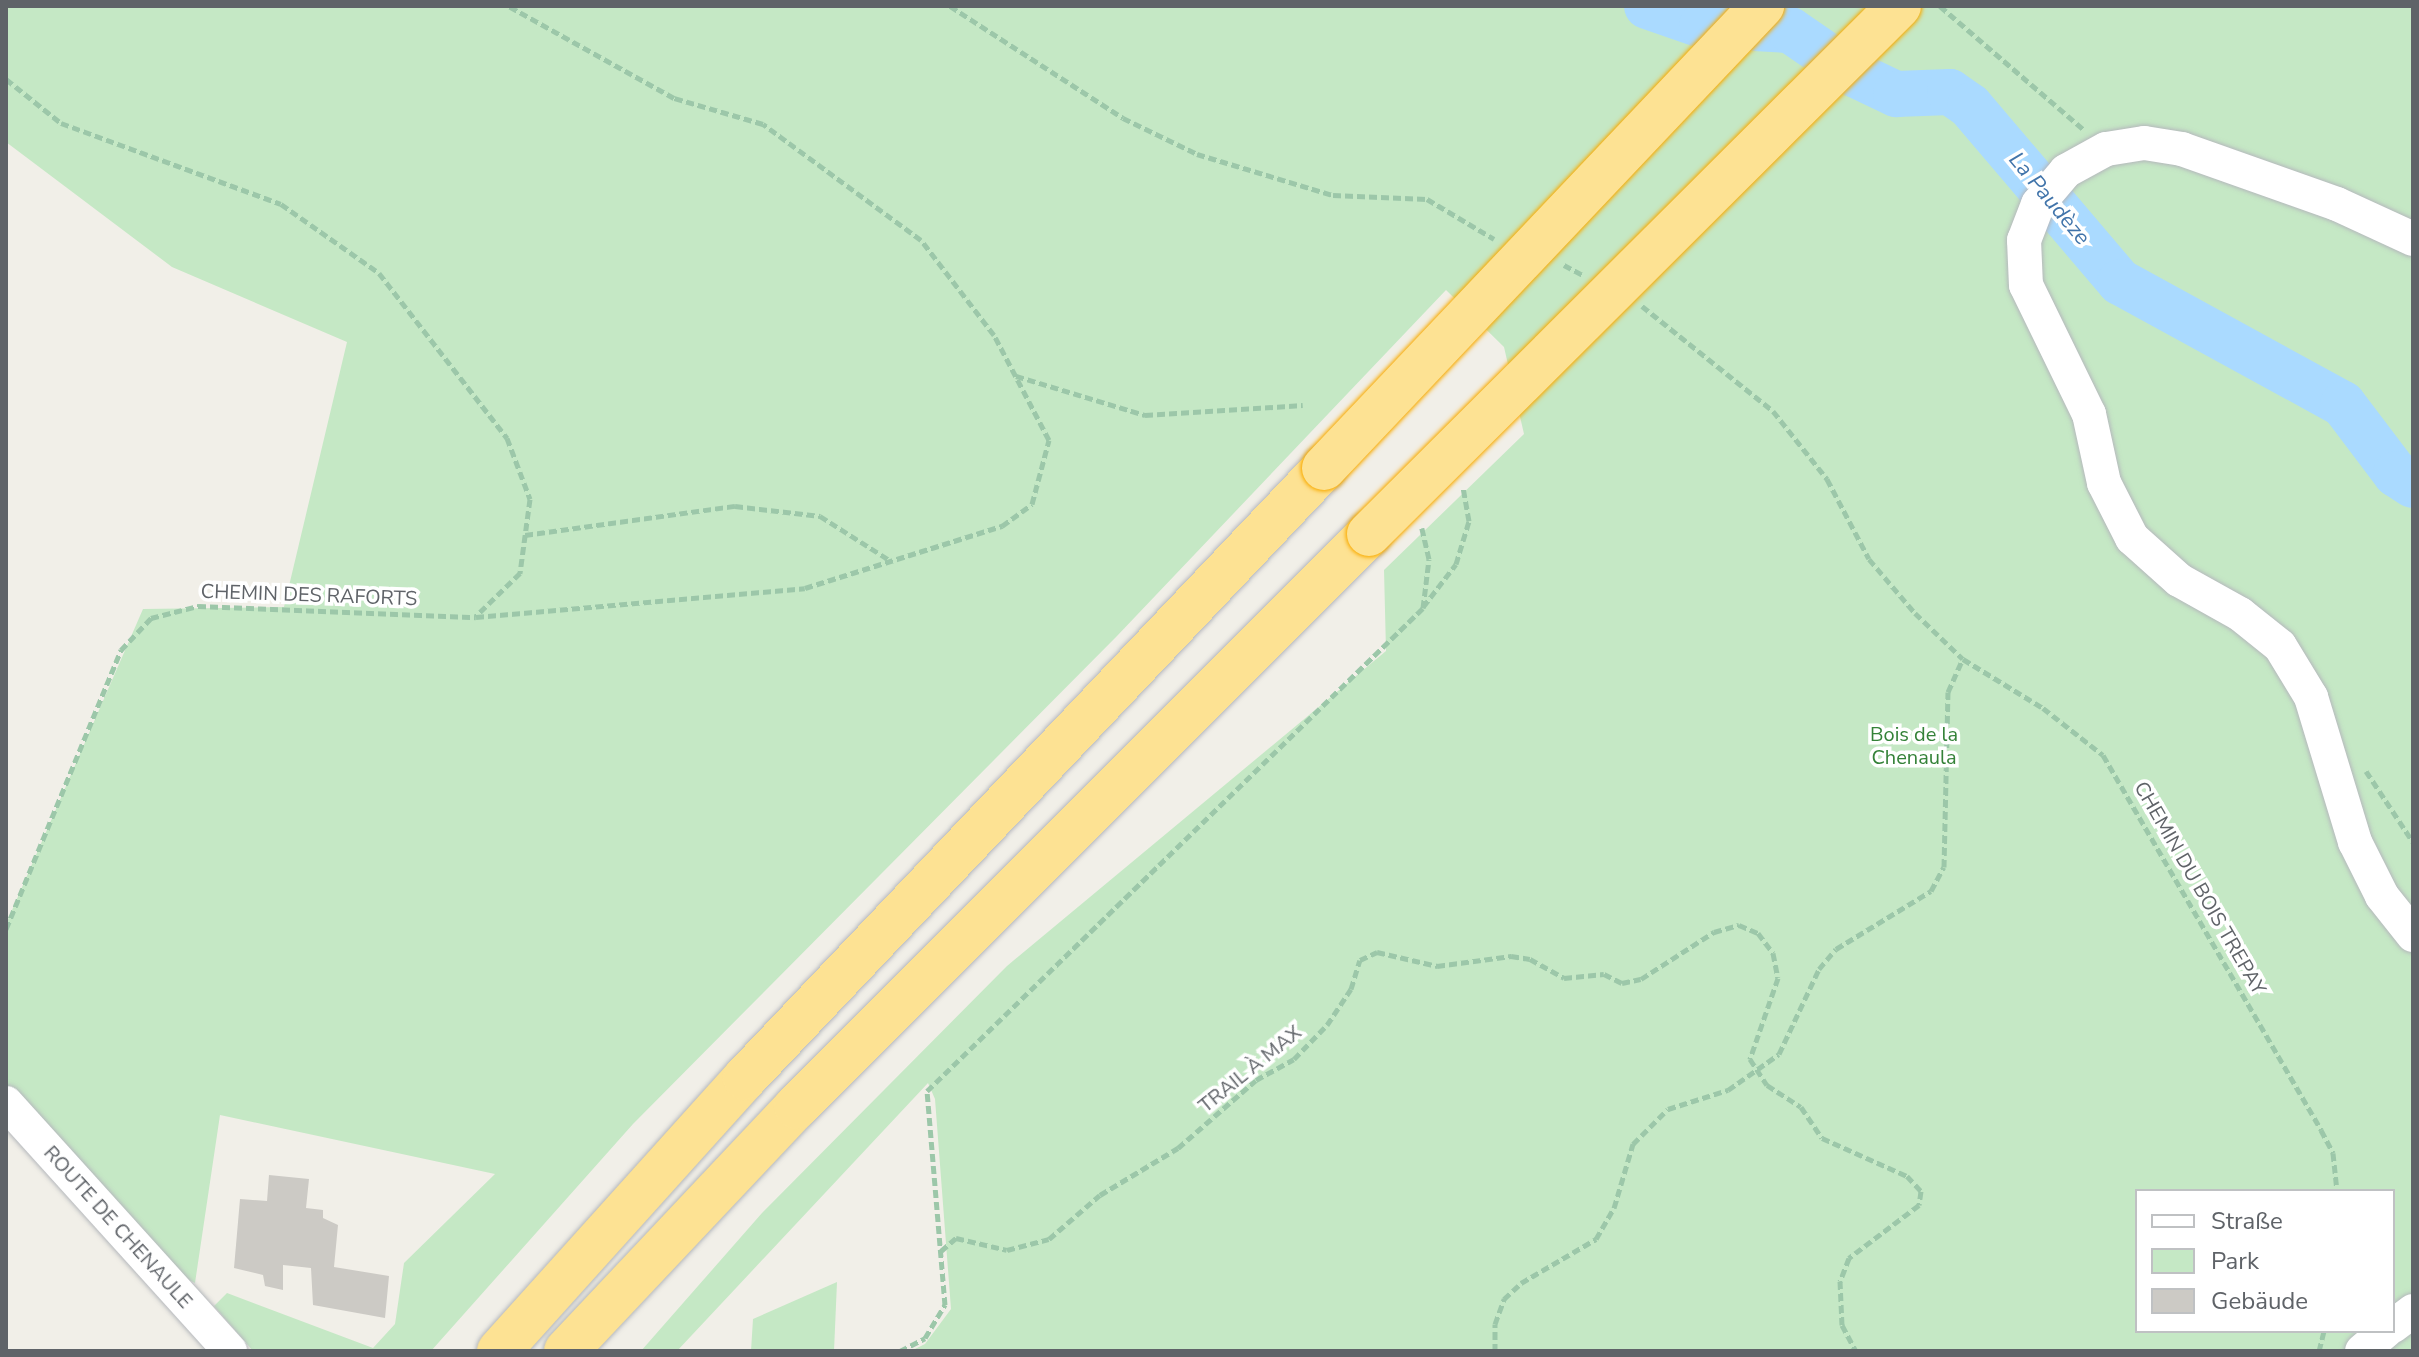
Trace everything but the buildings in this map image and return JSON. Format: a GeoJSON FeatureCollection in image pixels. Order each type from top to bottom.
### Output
{"type":"FeatureCollection","features":[{"type":"Feature","properties":{"kind":"highway"},"geometry":{"type":"LineString","coordinates":[[499,1351],[745,1078],[1762,6]]}},
{"type":"Feature","properties":{"kind":"highway"},"geometry":{"type":"LineString","coordinates":[[566,1351],[796,1107],[1899,6]]}},
{"type":"Feature","properties":{"kind":"street"},"geometry":{"type":"LineString","coordinates":[[2413,239],[2337,204],[2182,149],[2144,143],[2106,149],[2066,171],[2038,204],[2024,240],[2026,285],[2089,414],[2104,483],[2132,538],[2179,580],[2240,614],[2280,646],[2311,697],[2355,842],[2382,896],[2413,935]]}},
{"type":"Feature","properties":{"kind":"street","name":"ROUTE DE CHENAULE"},"geometry":{"type":"LineString","coordinates":[[6,1103],[216,1344]]}},
{"type":"Feature","properties":{"kind":"street"},"geometry":{"type":"LineString","coordinates":[[2395,1324],[2413,1311]]}},
{"type":"Feature","properties":{"kind":"street"},"geometry":{"type":"LineString","coordinates":[[2362,1351],[2384,1333]]}},
{"type":"Feature","properties":{"kind":"path","name":"CHEMIN DES RAFORTS"},"geometry":{"type":"LineString","coordinates":[[6,929],[121,650],[151,618],[198,606],[476,617],[805,588],[1002,526],[1032,504],[1049,440],[994,335],[921,240],[871,198],[763,124],[674,98],[509,6]]}},
{"type":"Feature","properties":{"kind":"path"},"geometry":{"type":"LineString","coordinates":[[1940,6],[2106,149]]}},
{"type":"Feature","properties":{"kind":"path"},"geometry":{"type":"LineString","coordinates":[[6,79],[61,123],[281,204],[379,273],[507,438],[530,499],[520,573],[476,617]]}},
{"type":"Feature","properties":{"kind":"path"},"geometry":{"type":"LineString","coordinates":[[1016,376],[1145,415],[1303,405]]}},
{"type":"Feature","properties":{"kind":"path"},"geometry":{"type":"LineString","coordinates":[[525,535],[735,506],[820,516],[891,562]]}},
{"type":"Feature","properties":{"kind":"path"},"geometry":{"type":"LineString","coordinates":[[900,1351],[925,1338],[945,1305],[927,1091],[1423,608],[1429,559],[1421,523]]}},
{"type":"Feature","properties":{"kind":"path","name":"CHEMIN DU BOIS TREPAY"},"geometry":{"type":"LineString","coordinates":[[1757,1069],[1779,1054],[1819,969],[1836,949],[1931,891],[1944,867],[1948,692],[1963,659],[2043,708],[2103,755],[2321,1130],[2333,1153],[2337,1189]]}},
{"type":"Feature","properties":{"kind":"path","name":"TRAIL À MAX"},"geometry":{"type":"LineString","coordinates":[[941,1251],[956,1238],[1007,1250],[1049,1239],[1100,1195],[1178,1148],[1256,1080],[1294,1059],[1335,1013],[1351,989],[1360,960],[1377,952],[1437,966],[1511,956],[1530,959],[1564,978],[1604,974],[1622,983],[1641,979],[1714,932],[1739,925],[1758,933],[1773,953],[1778,978],[1750,1059],[1757,1069]]}},
{"type":"Feature","properties":{"kind":"path"},"geometry":{"type":"LineString","coordinates":[[1495,1351],[1495,1324],[1504,1299],[1521,1283],[1596,1239],[1614,1208],[1633,1144],[1668,1109],[1728,1090],[1757,1069],[1767,1085],[1801,1107],[1822,1138],[1907,1176],[1921,1191],[1919,1205],[1849,1258],[1840,1281],[1842,1325],[1856,1351]]}},
{"type":"Feature","properties":{"kind":"green space","name":"Bois de la Chenaula"},"geometry":{"type":"Polygon","coordinates":[[[6,6],[2413,6],[2413,1351],[911,1351],[925,1344],[951,1309],[935,1099],[928,1083],[677,1351],[641,1351],[762,1213],[1007,966],[1386,651],[1384,570],[1524,434],[1504,347],[1446,290],[1117,636],[633,1124],[431,1351],[253,1351],[214,1306],[227,1293],[373,1348],[395,1324],[404,1263],[495,1174],[220,1115],[195,1283],[185,1278],[6,1085],[6,924],[143,609],[284,607],[347,342],[172,267],[6,142],[6,6]]]}},
{"type":"Feature","properties":{"kind":"green space"},"geometry":{"type":"Polygon","coordinates":[[[837,1282],[834,1351],[751,1351],[753,1319],[837,1282]]]}},
{"type":"Feature","properties":{"kind":"waterway","name":"La Paudèze"},"geometry":{"type":"LineString","coordinates":[[1647,6],[1702,25],[1790,30],[1854,74],[1896,94],[1950,92],[1970,106],[2120,282],[2343,404],[2396,474],[2413,485]]}}]}
